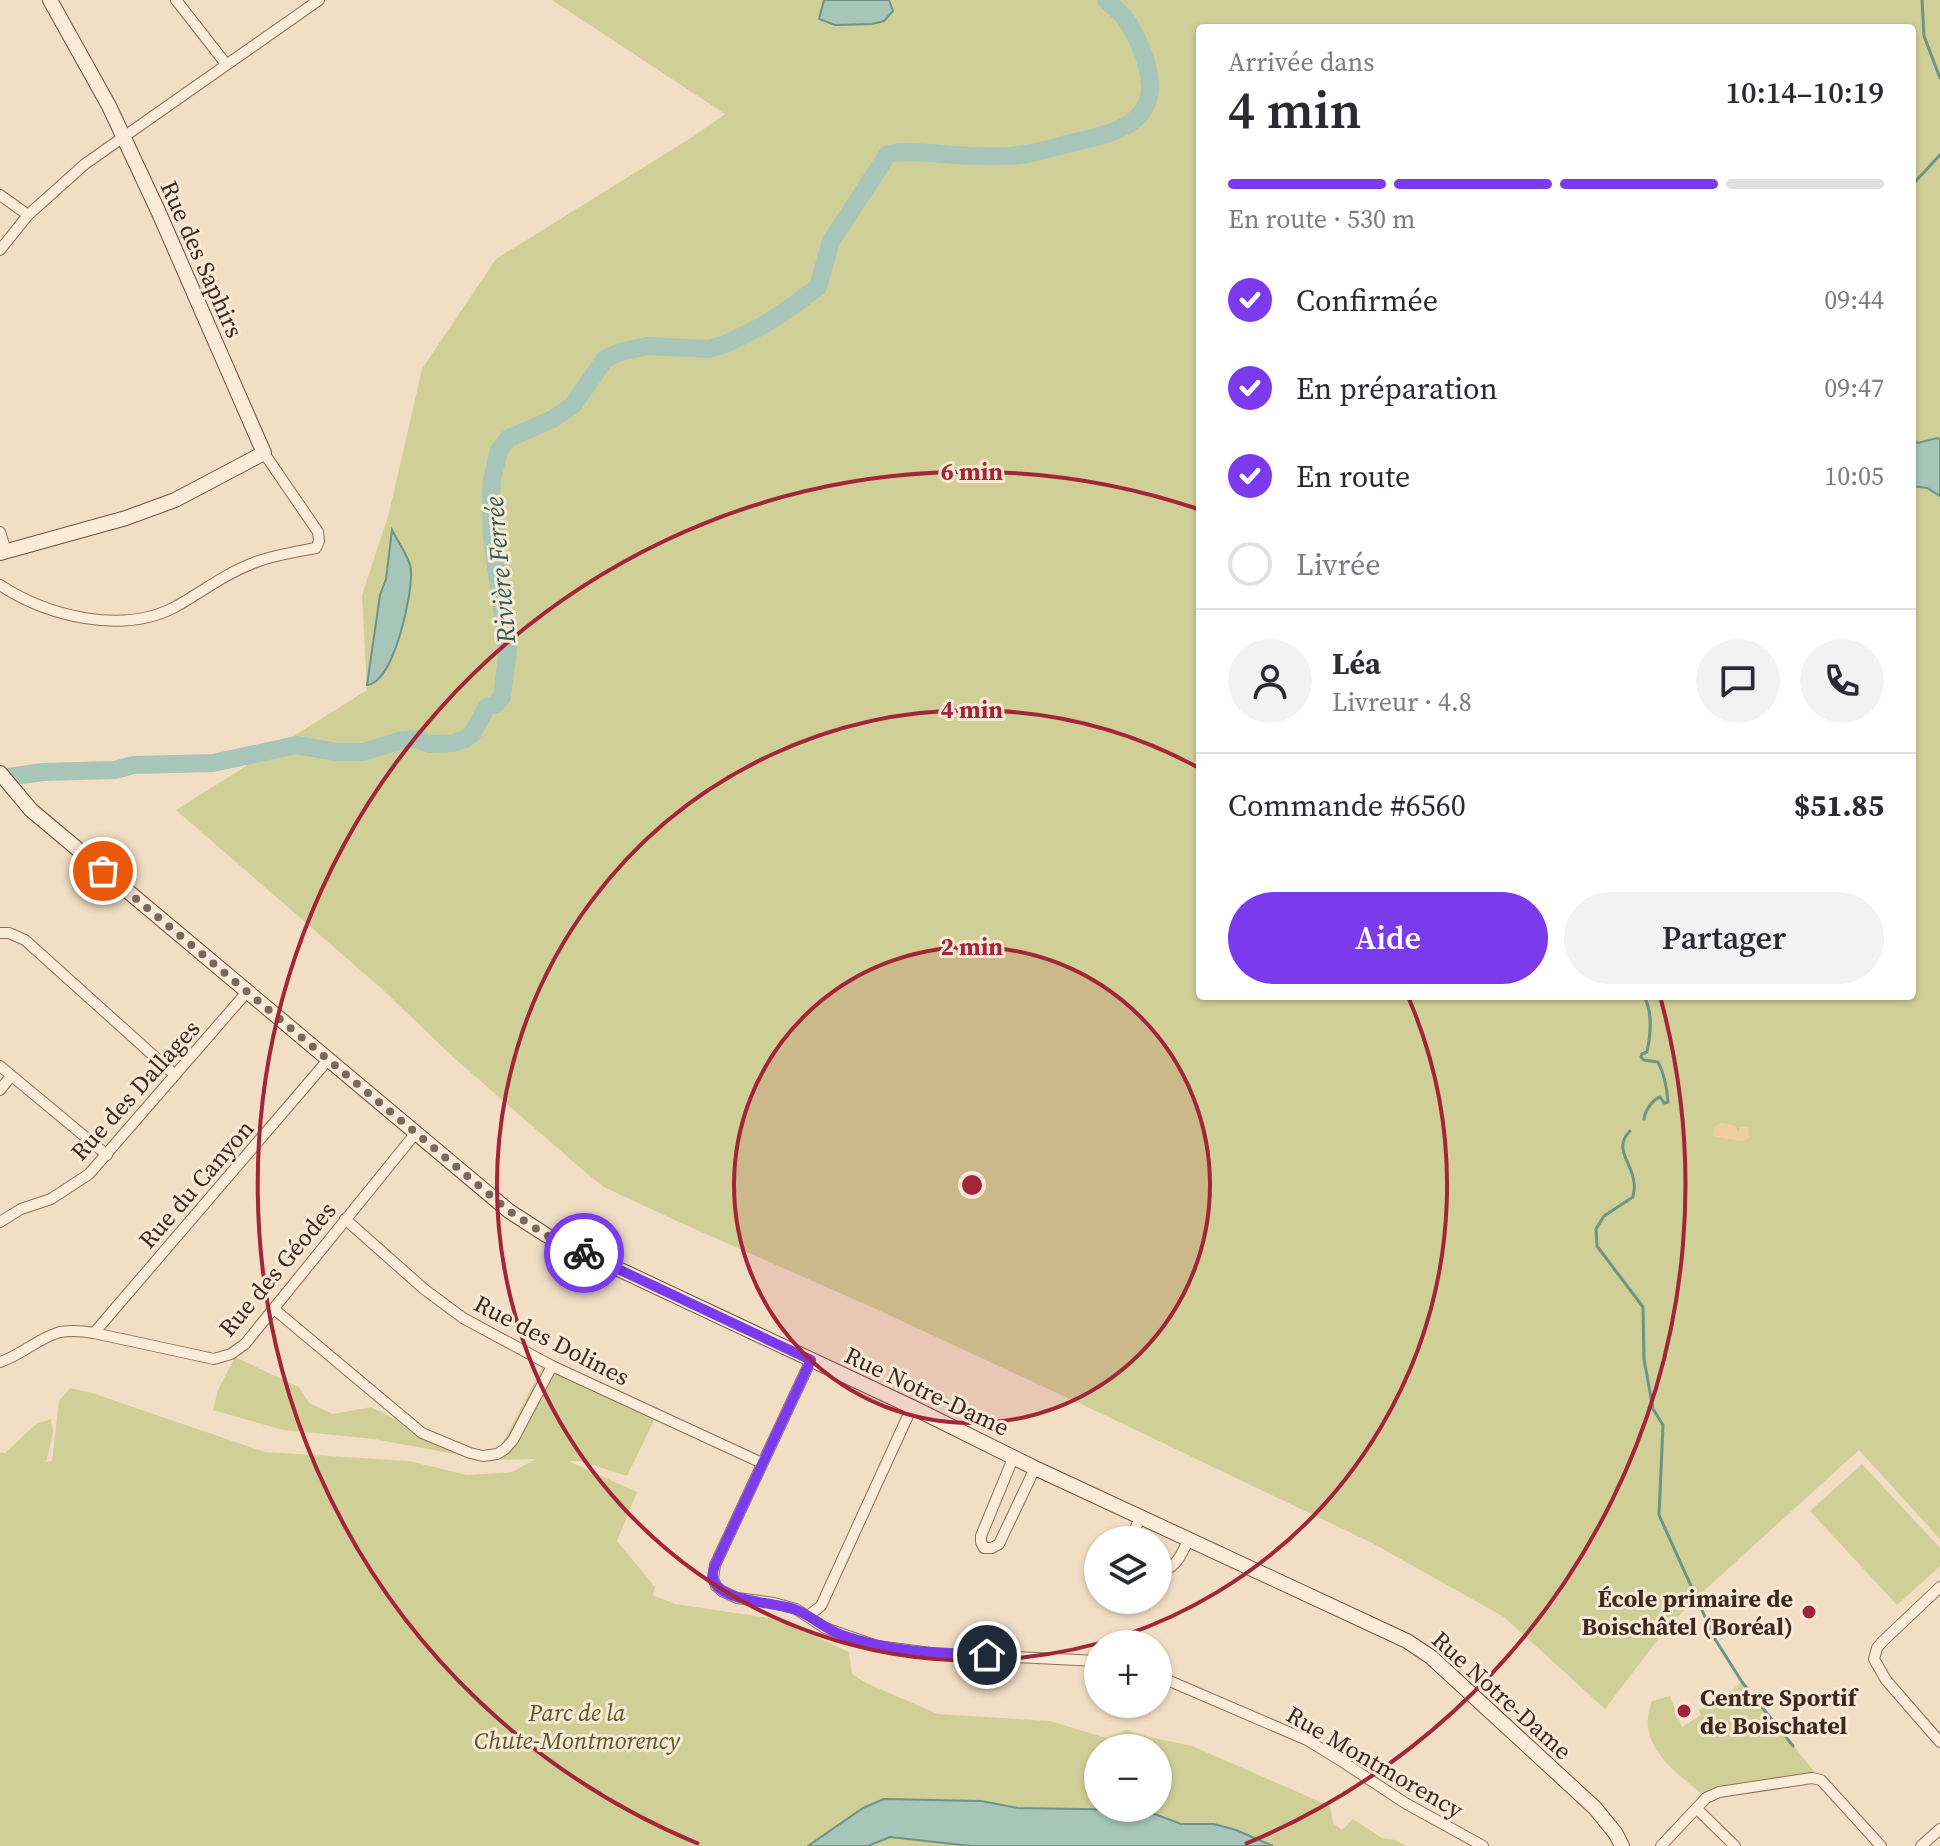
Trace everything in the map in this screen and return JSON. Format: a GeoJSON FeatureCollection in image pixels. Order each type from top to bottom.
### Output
{"type":"FeatureCollection","features":[{"type":"Feature","properties":{"kind":"street","name":"Rue des Saphirs"},"geometry":{"type":"LineString","coordinates":[[0,585],[48,610],[90,620],[135,620],[172,609],[218,580],[254,563],[316,548],[319,541],[318,532],[264,453],[109,106],[50,0]]}},
{"type":"Feature","properties":{"kind":"street"},"geometry":{"type":"LineString","coordinates":[[176,0],[226,64]]}},
{"type":"Feature","properties":{"kind":"street"},"geometry":{"type":"LineString","coordinates":[[0,250],[28,215],[76,171],[319,0]]}},
{"type":"Feature","properties":{"kind":"street"},"geometry":{"type":"LineString","coordinates":[[0,195],[28,215]]}},
{"type":"Feature","properties":{"kind":"street"},"geometry":{"type":"LineString","coordinates":[[0,532],[3,552],[126,518],[175,500],[264,453]]}},
{"type":"Feature","properties":{"kind":"street","name":"Rue Notre-Dame"},"geometry":{"type":"LineString","coordinates":[[0,773],[31,810],[509,1211],[546,1235],[1407,1641],[1431,1657],[1595,1808],[1622,1846]]}},
{"type":"Feature","properties":{"kind":"street"},"geometry":{"type":"LineString","coordinates":[[0,933],[9,933],[25,940],[175,1075]]}},
{"type":"Feature","properties":{"kind":"street","name":"Rue des Dallages"},"geometry":{"type":"LineString","coordinates":[[0,1222],[21,1209],[51,1199],[89,1174],[247,992]]}},
{"type":"Feature","properties":{"kind":"street","name":"Rue du Canyon"},"geometry":{"type":"LineString","coordinates":[[94,1333],[328,1060]]}},
{"type":"Feature","properties":{"kind":"street"},"geometry":{"type":"LineString","coordinates":[[0,1066],[107,1155]]}},
{"type":"Feature","properties":{"kind":"street"},"geometry":{"type":"LineString","coordinates":[[0,1090],[11,1076]]}},
{"type":"Feature","properties":{"kind":"street","name":"Rue des Géodes"},"geometry":{"type":"LineString","coordinates":[[0,1362],[46,1337],[75,1330],[214,1359],[231,1354],[245,1344],[415,1134]]}},
{"type":"Feature","properties":{"kind":"street","name":"Rue des Dolines"},"geometry":{"type":"LineString","coordinates":[[345,1219],[424,1289],[463,1318],[552,1366],[762,1463]]}},
{"type":"Feature","properties":{"kind":"street"},"geometry":{"type":"LineString","coordinates":[[274,1309],[422,1433],[483,1456],[497,1454],[513,1440],[552,1366]]}},
{"type":"Feature","properties":{"kind":"street"},"geometry":{"type":"LineString","coordinates":[[811,1360],[715,1565],[713,1578],[716,1586],[737,1598],[796,1609],[825,1628],[877,1646],[931,1653],[1084,1660]]}},
{"type":"Feature","properties":{"kind":"street"},"geometry":{"type":"LineString","coordinates":[[808,1616],[821,1606],[912,1407]]}},
{"type":"Feature","properties":{"kind":"street"},"geometry":{"type":"LineString","coordinates":[[1014,1456],[981,1536],[984,1548],[999,1544],[1035,1468]]}},
{"type":"Feature","properties":{"kind":"street"},"geometry":{"type":"LineString","coordinates":[[1136,1526],[1141,1516]]}},
{"type":"Feature","properties":{"kind":"street"},"geometry":{"type":"LineString","coordinates":[[1172,1568],[1189,1539]]}},
{"type":"Feature","properties":{"kind":"street"},"geometry":{"type":"LineString","coordinates":[[1940,1587],[1882,1642],[1874,1659],[1886,1680],[1940,1742]]}},
{"type":"Feature","properties":{"kind":"street","name":"Rue Montmorency"},"geometry":{"type":"LineString","coordinates":[[1172,1682],[1307,1740],[1405,1803],[1483,1846]]}},
{"type":"Feature","properties":{"kind":"street"},"geometry":{"type":"LineString","coordinates":[[1661,1846],[1706,1798],[1719,1792],[1812,1778],[1821,1780],[1881,1846]]}},
{"type":"Feature","properties":{"kind":"street"},"geometry":{"type":"LineString","coordinates":[[1697,1809],[1735,1846]]}},
{"type":"Feature","properties":{"kind":"street"},"geometry":{"type":"LineString","coordinates":[[1921,1846],[1940,1829]]}},
{"type":"Feature","properties":{"kind":"green space"},"geometry":{"type":"Polygon","coordinates":[[[552,0],[1940,0],[1940,1539],[1859,1450],[1697,1597],[1665,1630],[1605,1709],[1504,1617],[1372,1543],[876,1309],[604,1187],[176,810],[367,690],[362,595],[389,513],[422,369],[496,259],[725,114],[552,0]]]}},
{"type":"Feature","properties":{"kind":"green space"},"geometry":{"type":"Polygon","coordinates":[[[235,1357],[299,1387],[309,1403],[333,1414],[371,1407],[476,1458],[374,1439],[283,1430],[213,1410],[218,1390],[235,1357]]]}},
{"type":"Feature","properties":{"kind":"green space","name":"Parc de la Chute-Montmorency"},"geometry":{"type":"Polygon","coordinates":[[[547,1358],[659,1410],[627,1476],[580,1461],[568,1461],[637,1492],[617,1541],[655,1587],[653,1595],[675,1604],[790,1621],[849,1652],[852,1674],[866,1683],[938,1714],[1050,1721],[1093,1734],[1084,1734],[1084,1822],[1172,1822],[1172,1742],[1192,1746],[1330,1806],[1333,1823],[1342,1830],[1353,1819],[1382,1838],[1406,1846],[1219,1846],[1150,1824],[817,1840],[808,1846],[0,1846],[0,1452],[5,1453],[36,1424],[51,1419],[53,1432],[44,1462],[52,1461],[59,1401],[70,1388],[265,1452],[409,1461],[467,1475],[512,1472],[536,1459],[494,1460],[547,1358]]]}},
{"type":"Feature","properties":{"kind":"green space"},"geometry":{"type":"Polygon","coordinates":[[[1862,1464],[1940,1548],[1940,1566],[1897,1605],[1810,1511],[1862,1464]]]}},
{"type":"Feature","properties":{"kind":"green space"},"geometry":{"type":"Polygon","coordinates":[[[1742,1682],[1821,1780],[1805,1772],[1812,1778],[1706,1798],[1661,1757],[1649,1731],[1652,1701],[1670,1696],[1682,1727],[1701,1715],[1699,1710],[1742,1682]]]}},
{"type":"Feature","properties":{"kind":"green space"},"geometry":{"type":"Polygon","coordinates":[[[1127,1730],[1140,1734],[1116,1734],[1127,1730]]]}},
{"type":"Feature","properties":{"kind":"green space"},"geometry":{"type":"Polygon","coordinates":[[[890,1837],[971,1846],[868,1846],[890,1837]]]}},
{"type":"Feature","properties":{"kind":"sand"},"geometry":{"type":"Polygon","coordinates":[[[1720,1123],[1735,1125],[1738,1133],[1740,1127],[1748,1127],[1749,1138],[1742,1141],[1715,1137],[1714,1128],[1720,1123]]]}},
{"type":"Feature","properties":{"kind":"shaded area"},"geometry":{"type":"Polygon","coordinates":[[[824,0],[889,0],[893,11],[884,21],[872,24],[835,25],[819,19],[824,0]]]}},
{"type":"Feature","properties":{"kind":"shaded area"},"geometry":{"type":"Polygon","coordinates":[[[1940,439],[1940,496],[1927,488],[1916,487],[1916,442],[1940,439]]]}},
{"type":"Feature","properties":{"kind":"shaded area"},"geometry":{"type":"Polygon","coordinates":[[[392,530],[410,564],[409,597],[400,635],[386,669],[377,680],[367,685],[380,595],[386,579],[392,530]]]}},
{"type":"Feature","properties":{"kind":"shaded area"},"geometry":{"type":"Polygon","coordinates":[[[884,1799],[981,1801],[1018,1808],[1084,1809],[1084,1822],[1172,1821],[1181,1824],[1214,1824],[1273,1846],[971,1846],[890,1837],[868,1846],[808,1846],[863,1808],[884,1799]]]}},
{"type":"Feature","properties":{"kind":"waterway","name":"Rivière Ferrée"},"geometry":{"type":"LineString","coordinates":[[0,778],[43,772],[115,770],[133,765],[213,763],[296,745],[338,752],[363,752],[402,740],[416,739],[430,744],[465,739],[472,734],[487,707],[496,704],[502,697],[508,649],[492,539],[491,500],[499,450],[509,438],[553,419],[573,405],[605,359],[647,346],[709,349],[728,343],[762,326],[818,287],[831,241],[888,154],[1023,155],[1106,134],[1132,122],[1142,113],[1148,100],[1150,85],[1147,67],[1129,24],[1106,0]]}},
{"type":"Feature","properties":{"kind":"waterway"},"geometry":{"type":"LineString","coordinates":[[1922,0],[1924,36],[1940,78]]}},
{"type":"Feature","properties":{"kind":"waterway"},"geometry":{"type":"LineString","coordinates":[[1916,181],[1940,155]]}},
{"type":"Feature","properties":{"kind":"waterway"},"geometry":{"type":"LineString","coordinates":[[1644,1119],[1649,1106],[1657,1098],[1668,1102],[1658,1062],[1641,1057],[1647,1052],[1650,1030],[1646,1000]]}},
{"type":"Feature","properties":{"kind":"waterway"},"geometry":{"type":"LineString","coordinates":[[1630,1131],[1623,1150],[1633,1176],[1633,1197],[1604,1216],[1596,1229],[1597,1246],[1643,1307],[1644,1359],[1653,1409],[1663,1425],[1659,1515],[1715,1639],[1742,1682],[1793,1746]]}},
{"type":"Feature","properties":{"kind":"way so far"},"geometry":{"type":"LineString","coordinates":[[103,871],[509,1211],[546,1235],[584,1253]]}},
{"type":"Feature","properties":{"kind":"place","name":"École primaire de Boischâtel (Boréal)"},"geometry":{"type":"Point","coordinates":[1809,1612]}},
{"type":"Feature","properties":{"kind":"place","name":"Centre Sportif de Boischatel"},"geometry":{"type":"Point","coordinates":[1684,1711]}},
{"type":"Feature","properties":{"kind":"route"},"geometry":{"type":"LineString","coordinates":[[584,1253],[811,1360],[715,1565],[713,1578],[716,1586],[737,1598],[796,1609],[825,1628],[877,1646],[931,1653],[987,1655]]}}]}
